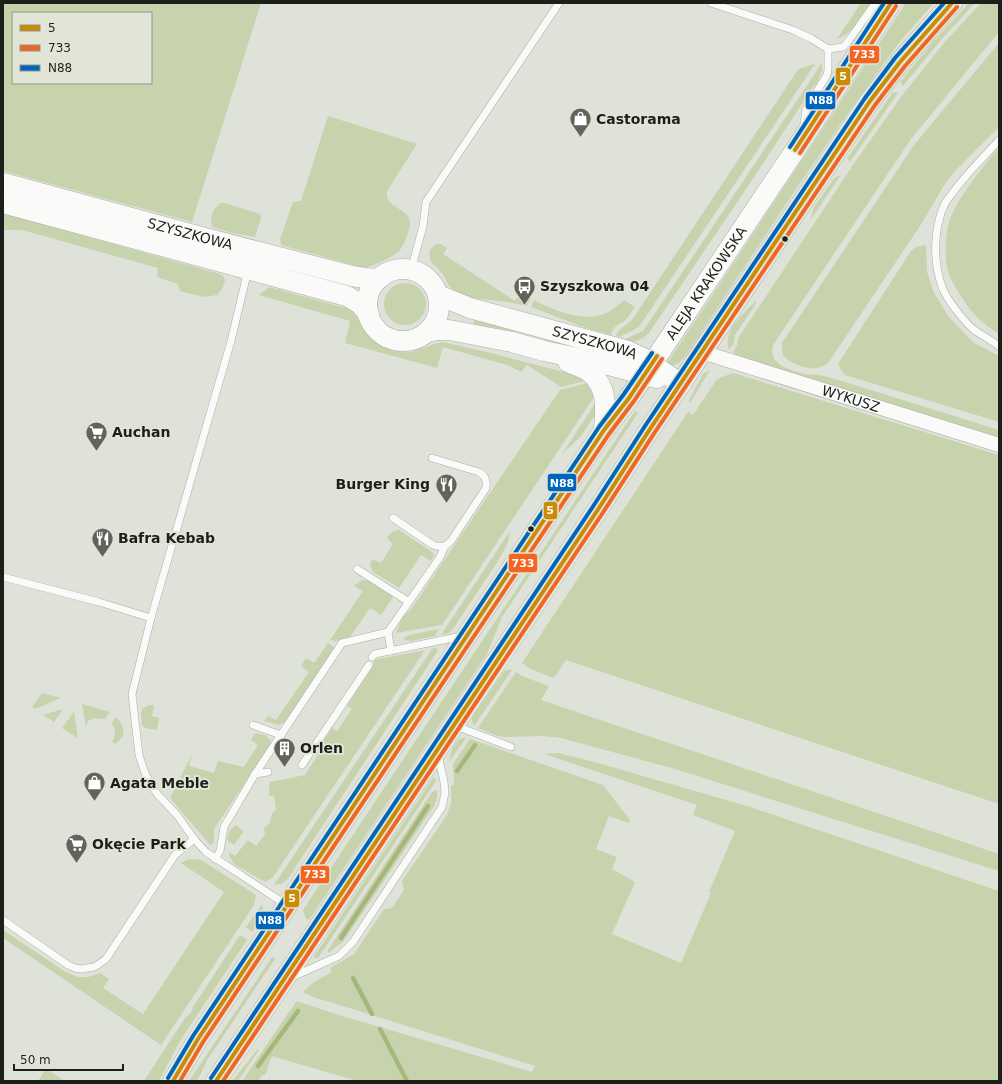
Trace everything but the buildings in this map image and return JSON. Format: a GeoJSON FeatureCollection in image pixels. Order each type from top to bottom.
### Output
{"type":"FeatureCollection","features":[{"type":"Feature","properties":{"kind":"main road","name":"ALEJA KRAKOWSKA"},"geometry":{"type":"LineString","coordinates":[[173,1081],[198,1039],[467,635],[604,430],[629,398],[648,370],[802,140],[891,3]]}},
{"type":"Feature","properties":{"kind":"main road"},"geometry":{"type":"LineString","coordinates":[[216,1081],[597,512],[650,429],[870,102],[900,62],[952,3]]}},
{"type":"Feature","properties":{"kind":"main road","name":"SZYSZKOWA"},"geometry":{"type":"LineString","coordinates":[[3,183],[201,237],[251,260],[347,296],[360,304],[369,314]]}},
{"type":"Feature","properties":{"kind":"main road","name":"SZYSZKOWA"},"geometry":{"type":"LineString","coordinates":[[3,203],[251,260],[379,279]]}},
{"type":"Feature","properties":{"kind":"main road"},"geometry":{"type":"LineString","coordinates":[[394,270],[411,270],[420,273],[434,286],[438,295],[438,311],[436,319],[427,332],[420,337],[402,341],[385,336],[378,330],[372,323],[367,305],[372,286],[379,279],[394,270]]}},
{"type":"Feature","properties":{"kind":"main road","name":"SZYSZKOWA"},"geometry":{"type":"LineString","coordinates":[[438,295],[470,308],[628,351],[643,358],[648,370]]}},
{"type":"Feature","properties":{"kind":"main road","name":"SZYSZKOWA"},"geometry":{"type":"LineString","coordinates":[[427,332],[449,330],[512,342],[544,351],[648,370],[681,384]]}},
{"type":"Feature","properties":{"kind":"main road"},"geometry":{"type":"LineString","coordinates":[[544,351],[588,371],[597,380],[606,402],[604,430]]}},
{"type":"Feature","properties":{"kind":"street","name":"WYKUSZ"},"geometry":{"type":"LineString","coordinates":[[702,352],[999,445]]}},
{"type":"Feature","properties":{"kind":"lane"},"geometry":{"type":"LineString","coordinates":[[411,270],[423,226],[426,202],[559,3]]}},
{"type":"Feature","properties":{"kind":"lane"},"geometry":{"type":"LineString","coordinates":[[711,3],[734,6],[793,30],[828,49],[843,47],[874,5],[879,3]]}},
{"type":"Feature","properties":{"kind":"lane"},"geometry":{"type":"LineString","coordinates":[[802,140],[806,109],[827,75],[828,49]]}},
{"type":"Feature","properties":{"kind":"lane"},"geometry":{"type":"LineString","coordinates":[[999,140],[963,178],[946,203],[939,220],[936,236],[938,273],[943,289],[962,317],[974,329],[999,346]]}},
{"type":"Feature","properties":{"kind":"lane"},"geometry":{"type":"LineString","coordinates":[[251,260],[231,341],[151,618],[132,694],[139,754],[145,773],[158,795],[177,815],[194,840],[206,852],[287,906]]}},
{"type":"Feature","properties":{"kind":"lane"},"geometry":{"type":"LineString","coordinates":[[216,859],[220,851],[224,827],[255,774],[281,735],[302,709],[342,643],[388,632],[440,557],[445,546],[451,540],[486,488],[487,481],[484,475],[479,472],[432,458]]}},
{"type":"Feature","properties":{"kind":"lane"},"geometry":{"type":"LineString","coordinates":[[393,518],[433,545],[438,547],[445,546]]}},
{"type":"Feature","properties":{"kind":"lane"},"geometry":{"type":"LineString","coordinates":[[357,569],[409,602]]}},
{"type":"Feature","properties":{"kind":"lane"},"geometry":{"type":"LineString","coordinates":[[3,576],[151,618]]}},
{"type":"Feature","properties":{"kind":"lane"},"geometry":{"type":"LineString","coordinates":[[388,632],[391,651]]}},
{"type":"Feature","properties":{"kind":"lane"},"geometry":{"type":"LineString","coordinates":[[372,657],[375,654],[467,635]]}},
{"type":"Feature","properties":{"kind":"lane"},"geometry":{"type":"LineString","coordinates":[[302,765],[336,712],[369,665]]}},
{"type":"Feature","properties":{"kind":"lane"},"geometry":{"type":"LineString","coordinates":[[454,725],[511,747]]}},
{"type":"Feature","properties":{"kind":"lane"},"geometry":{"type":"LineString","coordinates":[[253,726],[281,735]]}},
{"type":"Feature","properties":{"kind":"lane"},"geometry":{"type":"LineString","coordinates":[[283,981],[339,956],[353,942],[442,807],[445,793],[437,750]]}},
{"type":"Feature","properties":{"kind":"lane"},"geometry":{"type":"LineString","coordinates":[[255,774],[268,772]]}},
{"type":"Feature","properties":{"kind":"lane"},"geometry":{"type":"LineString","coordinates":[[3,920],[68,965],[81,969],[94,967],[106,959],[175,855],[194,840]]}},
{"type":"Feature","properties":{"kind":"green space"},"geometry":{"type":"Polygon","coordinates":[[[3,3],[261,3],[192,222],[3,171],[3,3]]]}},
{"type":"Feature","properties":{"kind":"green space"},"geometry":{"type":"Polygon","coordinates":[[[861,3],[870,3],[853,29],[837,39],[861,3]]]}},
{"type":"Feature","properties":{"kind":"green space"},"geometry":{"type":"Polygon","coordinates":[[[906,3],[934,3],[901,40],[858,99],[798,186],[687,354],[679,363],[667,368],[666,365],[906,3]]]}},
{"type":"Feature","properties":{"kind":"green space"},"geometry":{"type":"Polygon","coordinates":[[[969,3],[975,3],[940,41],[903,86],[900,82],[933,42],[969,3]]]}},
{"type":"Feature","properties":{"kind":"green space"},"geometry":{"type":"Polygon","coordinates":[[[981,3],[999,3],[999,32],[911,139],[773,345],[772,352],[778,363],[789,369],[808,375],[821,375],[842,381],[999,430],[999,438],[737,356],[733,352],[739,337],[853,165],[901,97],[944,43],[981,3]]]}},
{"type":"Feature","properties":{"kind":"green space"},"geometry":{"type":"Polygon","coordinates":[[[999,43],[999,127],[954,172],[943,187],[920,226],[828,363],[817,368],[809,368],[789,361],[783,355],[782,343],[914,145],[999,43]]]}},
{"type":"Feature","properties":{"kind":"green space"},"geometry":{"type":"Polygon","coordinates":[[[822,63],[822,71],[816,85],[815,84],[649,333],[637,341],[623,340],[643,331],[822,63]]]}},
{"type":"Feature","properties":{"kind":"green space"},"geometry":{"type":"Polygon","coordinates":[[[815,64],[639,327],[619,337],[616,336],[621,329],[632,320],[797,71],[801,68],[815,64]]]}},
{"type":"Feature","properties":{"kind":"green space"},"geometry":{"type":"Polygon","coordinates":[[[893,92],[898,93],[850,162],[847,158],[893,92]]]}},
{"type":"Feature","properties":{"kind":"green space"},"geometry":{"type":"Polygon","coordinates":[[[328,116],[417,144],[387,191],[388,200],[390,203],[404,212],[409,218],[410,227],[407,236],[397,253],[378,263],[364,268],[281,245],[280,239],[293,202],[301,201],[328,116]]]}},
{"type":"Feature","properties":{"kind":"green space"},"geometry":{"type":"Polygon","coordinates":[[[999,148],[999,334],[977,317],[968,307],[954,285],[947,267],[946,243],[948,226],[955,207],[976,176],[999,148]]]}},
{"type":"Feature","properties":{"kind":"green space"},"geometry":{"type":"Polygon","coordinates":[[[840,176],[810,221],[814,207],[835,177],[840,176]]]}},
{"type":"Feature","properties":{"kind":"green space"},"geometry":{"type":"Polygon","coordinates":[[[221,203],[260,214],[261,218],[255,237],[232,233],[212,227],[212,214],[221,203]]]}},
{"type":"Feature","properties":{"kind":"green space"},"geometry":{"type":"Polygon","coordinates":[[[3,213],[220,274],[224,277],[225,281],[222,289],[217,295],[204,297],[180,291],[178,284],[157,277],[158,268],[22,230],[3,230],[3,213]]]}},
{"type":"Feature","properties":{"kind":"green space"},"geometry":{"type":"Polygon","coordinates":[[[440,244],[447,248],[443,254],[515,301],[521,292],[531,298],[527,306],[468,297],[457,293],[450,287],[443,275],[431,261],[430,250],[435,245],[440,244]]]}},
{"type":"Feature","properties":{"kind":"green space"},"geometry":{"type":"Polygon","coordinates":[[[926,245],[927,272],[934,293],[949,317],[974,343],[999,356],[999,422],[845,375],[838,364],[911,251],[916,247],[926,245]]]}},
{"type":"Feature","properties":{"kind":"green space"},"geometry":{"type":"Polygon","coordinates":[[[401,283],[409,283],[417,286],[423,292],[426,304],[423,316],[417,322],[409,325],[401,325],[393,322],[387,316],[384,308],[384,300],[387,292],[393,286],[401,283]]]}},
{"type":"Feature","properties":{"kind":"green space"},"geometry":{"type":"Polygon","coordinates":[[[269,287],[349,309],[357,316],[369,336],[385,348],[391,350],[398,352],[411,352],[443,342],[579,376],[585,381],[561,387],[527,365],[521,372],[507,365],[443,347],[437,368],[345,343],[350,321],[259,295],[269,287]]]}},
{"type":"Feature","properties":{"kind":"green space"},"geometry":{"type":"Polygon","coordinates":[[[534,300],[560,312],[588,317],[606,313],[624,300],[635,307],[626,319],[615,327],[611,335],[583,327],[531,307],[534,300]]]}},
{"type":"Feature","properties":{"kind":"green space"},"geometry":{"type":"Polygon","coordinates":[[[756,301],[755,305],[735,335],[734,343],[729,350],[728,343],[731,329],[735,322],[756,301]]]}},
{"type":"Feature","properties":{"kind":"green space"},"geometry":{"type":"Polygon","coordinates":[[[475,317],[605,356],[513,331],[473,324],[475,317]]]}},
{"type":"Feature","properties":{"kind":"green space"},"geometry":{"type":"Polygon","coordinates":[[[710,370],[690,403],[689,400],[703,374],[710,370]]]}},
{"type":"Feature","properties":{"kind":"green space"},"geometry":{"type":"Polygon","coordinates":[[[733,373],[999,455],[999,804],[566,660],[554,678],[530,669],[522,663],[688,412],[693,415],[717,379],[733,373]]]}},
{"type":"Feature","properties":{"kind":"green space"},"geometry":{"type":"Polygon","coordinates":[[[587,383],[594,397],[442,625],[396,633],[402,618],[412,608],[560,390],[587,383]]]}},
{"type":"Feature","properties":{"kind":"green space"},"geometry":{"type":"Polygon","coordinates":[[[598,399],[597,412],[581,436],[562,454],[598,399]]]}},
{"type":"Feature","properties":{"kind":"green space"},"geometry":{"type":"Polygon","coordinates":[[[635,411],[638,413],[502,617],[487,654],[309,920],[306,919],[303,910],[635,411]]]}},
{"type":"Feature","properties":{"kind":"green space"},"geometry":{"type":"Polygon","coordinates":[[[399,530],[432,552],[434,555],[431,561],[421,555],[399,588],[373,572],[370,565],[372,559],[381,563],[393,544],[387,538],[392,532],[399,530]]]}},
{"type":"Feature","properties":{"kind":"green space"},"geometry":{"type":"Polygon","coordinates":[[[510,531],[507,545],[498,561],[453,629],[449,633],[441,635],[510,531]]]}},
{"type":"Feature","properties":{"kind":"green space"},"geometry":{"type":"Polygon","coordinates":[[[362,580],[369,581],[393,597],[381,615],[370,608],[350,637],[336,641],[330,640],[363,591],[354,586],[362,580]]]}},
{"type":"Feature","properties":{"kind":"green space"},"geometry":{"type":"Polygon","coordinates":[[[439,629],[435,636],[411,641],[403,639],[409,635],[439,629]]]}},
{"type":"Feature","properties":{"kind":"green space"},"geometry":{"type":"Polygon","coordinates":[[[328,643],[335,648],[285,722],[279,725],[264,721],[268,716],[276,720],[309,672],[301,666],[306,658],[314,663],[328,643]]]}},
{"type":"Feature","properties":{"kind":"green space"},"geometry":{"type":"Polygon","coordinates":[[[432,649],[438,649],[437,652],[287,880],[281,884],[274,885],[432,649]]]}},
{"type":"Feature","properties":{"kind":"green space"},"geometry":{"type":"Polygon","coordinates":[[[425,650],[273,877],[265,882],[234,864],[229,852],[235,856],[248,840],[256,846],[265,834],[264,828],[270,823],[272,813],[276,810],[274,795],[269,796],[270,782],[305,775],[316,758],[319,747],[332,728],[337,731],[352,709],[347,706],[373,666],[374,660],[425,650]]]}},
{"type":"Feature","properties":{"kind":"green space"},"geometry":{"type":"Polygon","coordinates":[[[512,670],[474,726],[472,717],[504,671],[512,670]]]}},
{"type":"Feature","properties":{"kind":"green space"},"geometry":{"type":"Polygon","coordinates":[[[516,672],[522,676],[549,686],[541,700],[999,854],[999,871],[675,769],[561,738],[542,736],[497,736],[478,728],[516,672]]]}},
{"type":"Feature","properties":{"kind":"green space"},"geometry":{"type":"Polygon","coordinates":[[[42,693],[61,698],[35,709],[32,707],[42,693]]]}},
{"type":"Feature","properties":{"kind":"green space"},"geometry":{"type":"Polygon","coordinates":[[[82,704],[110,712],[105,719],[95,718],[88,721],[86,726],[82,704]]]}},
{"type":"Feature","properties":{"kind":"green space"},"geometry":{"type":"Polygon","coordinates":[[[149,705],[154,705],[152,716],[159,718],[157,730],[145,728],[142,725],[142,709],[149,705]]]}},
{"type":"Feature","properties":{"kind":"green space"},"geometry":{"type":"Polygon","coordinates":[[[63,709],[54,722],[43,715],[63,709]]]}},
{"type":"Feature","properties":{"kind":"green space"},"geometry":{"type":"Polygon","coordinates":[[[74,712],[78,738],[62,728],[74,712]]]}},
{"type":"Feature","properties":{"kind":"green space"},"geometry":{"type":"Polygon","coordinates":[[[116,717],[123,727],[123,734],[119,741],[115,744],[112,742],[115,735],[115,730],[111,724],[116,717]]]}},
{"type":"Feature","properties":{"kind":"green space"},"geometry":{"type":"Polygon","coordinates":[[[255,733],[265,735],[270,740],[271,744],[216,826],[214,830],[214,842],[210,845],[170,798],[192,754],[189,766],[214,773],[218,761],[244,767],[258,745],[251,740],[255,733]]]}},
{"type":"Feature","properties":{"kind":"green space"},"geometry":{"type":"Polygon","coordinates":[[[462,738],[466,738],[449,762],[454,745],[462,738]]]}},
{"type":"Feature","properties":{"kind":"green space"},"geometry":{"type":"Polygon","coordinates":[[[470,739],[603,785],[630,820],[629,823],[609,816],[596,849],[617,857],[612,869],[635,882],[612,934],[681,963],[711,893],[709,892],[735,831],[693,815],[697,805],[544,754],[558,753],[591,761],[747,806],[999,891],[999,1081],[357,1081],[272,1056],[265,1075],[262,1075],[258,1081],[242,1081],[296,1002],[532,1072],[535,1066],[315,998],[303,992],[314,982],[332,972],[330,968],[354,954],[384,909],[392,908],[404,890],[402,881],[447,815],[451,803],[451,786],[454,785],[453,764],[470,739]]]}},
{"type":"Feature","properties":{"kind":"green space"},"geometry":{"type":"Polygon","coordinates":[[[433,778],[435,778],[436,781],[318,958],[313,958],[433,778]]]}},
{"type":"Feature","properties":{"kind":"green space"},"geometry":{"type":"Polygon","coordinates":[[[437,790],[437,798],[434,806],[343,942],[328,953],[328,950],[432,792],[437,790]]]}},
{"type":"Feature","properties":{"kind":"green space"},"geometry":{"type":"Polygon","coordinates":[[[235,825],[244,831],[234,845],[227,840],[229,832],[235,825]]]}},
{"type":"Feature","properties":{"kind":"green space"},"geometry":{"type":"Polygon","coordinates":[[[189,859],[201,860],[256,895],[254,905],[161,1045],[3,938],[3,930],[64,971],[74,975],[90,977],[100,973],[109,979],[103,988],[143,1014],[224,892],[181,863],[189,859]]]}},
{"type":"Feature","properties":{"kind":"green space"},"geometry":{"type":"Polygon","coordinates":[[[262,904],[262,915],[252,932],[246,927],[262,904]]]}},
{"type":"Feature","properties":{"kind":"green space"},"geometry":{"type":"Polygon","coordinates":[[[240,935],[247,940],[180,1041],[159,1081],[144,1081],[185,1018],[192,1010],[240,935]]]}},
{"type":"Feature","properties":{"kind":"green space"},"geometry":{"type":"Polygon","coordinates":[[[272,957],[275,959],[208,1059],[197,1081],[189,1081],[272,957]]]}},
{"type":"Feature","properties":{"kind":"green space"},"geometry":{"type":"Polygon","coordinates":[[[258,1049],[259,1050],[238,1081],[232,1081],[258,1049]]]}},
{"type":"Feature","properties":{"kind":"green space"},"geometry":{"type":"Polygon","coordinates":[[[46,1069],[65,1081],[38,1081],[46,1069]]]}},
{"type":"Feature","properties":{"kind":"waterway"},"geometry":{"type":"LineString","coordinates":[[457,771],[475,745]]}},
{"type":"Feature","properties":{"kind":"waterway"},"geometry":{"type":"LineString","coordinates":[[341,938],[428,806]]}},
{"type":"Feature","properties":{"kind":"waterway"},"geometry":{"type":"LineString","coordinates":[[353,978],[372,1014]]}},
{"type":"Feature","properties":{"kind":"waterway"},"geometry":{"type":"LineString","coordinates":[[258,1066],[298,1011]]}},
{"type":"Feature","properties":{"kind":"waterway"},"geometry":{"type":"LineString","coordinates":[[380,1029],[407,1081]]}},
{"type":"Feature","properties":{"kind":"transit line","name":"N88"},"geometry":{"type":"LineString","coordinates":[[790,147],[884,3]]}},
{"type":"Feature","properties":{"kind":"transit line","name":"5"},"geometry":{"type":"LineString","coordinates":[[795,150],[891,3]]}},
{"type":"Feature","properties":{"kind":"transit line","name":"N88"},"geometry":{"type":"LineString","coordinates":[[211,1078],[865,98],[895,58],[944,3]]}},
{"type":"Feature","properties":{"kind":"transit line","name":"5"},"geometry":{"type":"LineString","coordinates":[[216,1081],[870,101],[900,62],[952,3]]}},
{"type":"Feature","properties":{"kind":"transit line","name":"733"},"geometry":{"type":"LineString","coordinates":[[800,153],[896,6]]}},
{"type":"Feature","properties":{"kind":"transit line","name":"733"},"geometry":{"type":"LineString","coordinates":[[223,1081],[602,514],[655,432],[875,105],[905,66],[957,7]]}},
{"type":"Feature","properties":{"kind":"transit line","name":"N88"},"geometry":{"type":"LineString","coordinates":[[168,1078],[193,1036],[599,427],[652,353]]}},
{"type":"Feature","properties":{"kind":"transit line","name":"5"},"geometry":{"type":"LineString","coordinates":[[173,1081],[198,1039],[604,430],[629,398],[657,356]]}},
{"type":"Feature","properties":{"kind":"transit line","name":"733"},"geometry":{"type":"LineString","coordinates":[[180,1081],[203,1042],[609,434],[634,401],[662,359]]}},
{"type":"Feature","properties":{"kind":"place","name":"Castorama"},"geometry":{"type":"Point","coordinates":[580,138]}},
{"type":"Feature","properties":{"kind":"place","name":"Szyszkowa 04"},"geometry":{"type":"Point","coordinates":[524,306]}},
{"type":"Feature","properties":{"kind":"place","name":"Auchan"},"geometry":{"type":"Point","coordinates":[96,452]}},
{"type":"Feature","properties":{"kind":"place","name":"Burger King"},"geometry":{"type":"Point","coordinates":[446,504]}},
{"type":"Feature","properties":{"kind":"place","name":"Bafra Kebab"},"geometry":{"type":"Point","coordinates":[103,558]}},
{"type":"Feature","properties":{"kind":"place","name":"Orlen"},"geometry":{"type":"Point","coordinates":[285,768]}},
{"type":"Feature","properties":{"kind":"place","name":"Agata Meble"},"geometry":{"type":"Point","coordinates":[95,802]}},
{"type":"Feature","properties":{"kind":"place","name":"Okęcie Park"},"geometry":{"type":"Point","coordinates":[77,864]}}]}
